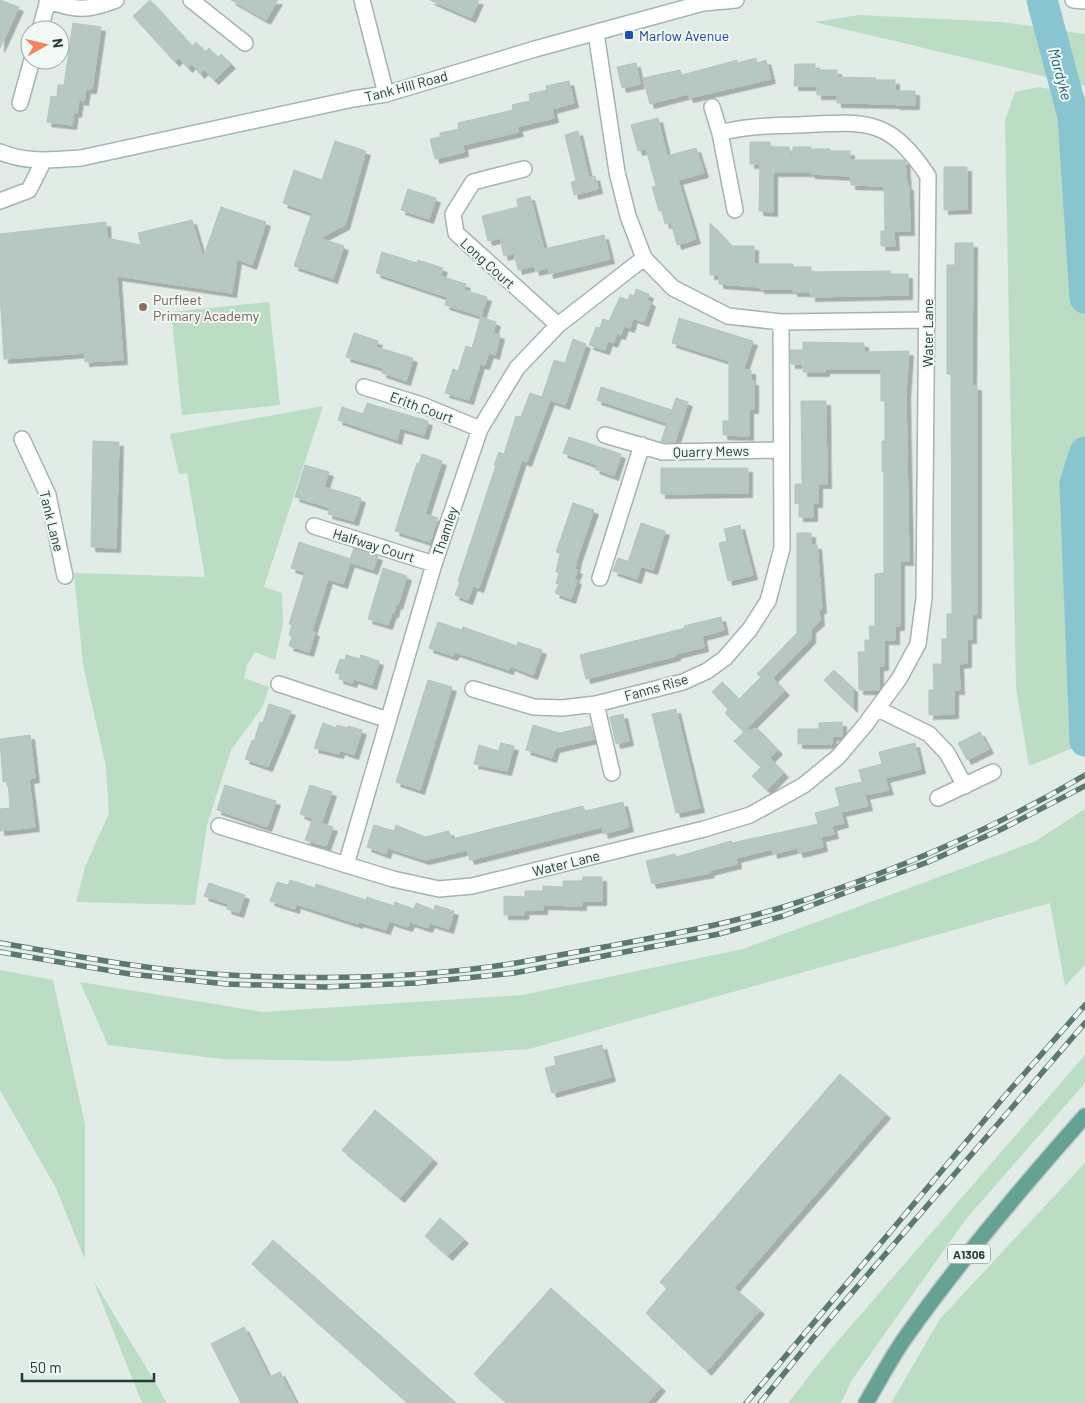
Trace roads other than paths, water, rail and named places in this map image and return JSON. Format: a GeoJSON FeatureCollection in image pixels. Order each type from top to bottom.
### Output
{"type":"FeatureCollection","features":[{"type":"Feature","properties":{"kind":"main road","name":"A1306"},"geometry":{"type":"LineString","coordinates":[[866,1403],[904,1339],[1038,1168],[1085,1116]]}},
{"type":"Feature","properties":{"kind":"street"},"geometry":{"type":"LineString","coordinates":[[42,20],[47,0],[69,8],[83,9],[97,7],[116,0]]}},
{"type":"Feature","properties":{"kind":"street"},"geometry":{"type":"LineString","coordinates":[[191,0],[245,43]]}},
{"type":"Feature","properties":{"kind":"street"},"geometry":{"type":"LineString","coordinates":[[362,0],[386,94]]}},
{"type":"Feature","properties":{"kind":"street","name":"Tank Hill Road"},"geometry":{"type":"LineString","coordinates":[[0,152],[14,158],[43,162],[80,158],[353,99],[386,94],[534,49],[703,3],[736,0]]}},
{"type":"Feature","properties":{"kind":"street"},"geometry":{"type":"LineString","coordinates":[[1073,0],[1085,1]]}},
{"type":"Feature","properties":{"kind":"street"},"geometry":{"type":"LineString","coordinates":[[596,32],[617,172],[628,216],[644,258],[673,288],[728,316],[781,322],[927,320]]}},
{"type":"Feature","properties":{"kind":"street"},"geometry":{"type":"LineString","coordinates":[[20,103],[29,70]]}},
{"type":"Feature","properties":{"kind":"street"},"geometry":{"type":"LineString","coordinates":[[712,107],[720,133],[736,210]]}},
{"type":"Feature","properties":{"kind":"street","name":"Water Lane"},"geometry":{"type":"LineString","coordinates":[[219,826],[393,879],[439,889],[472,886],[704,829],[750,815],[804,785],[838,757],[878,709],[899,679],[918,644],[924,598],[928,176],[912,151],[886,131],[860,122],[740,128],[720,133]]}},
{"type":"Feature","properties":{"kind":"street"},"geometry":{"type":"LineString","coordinates":[[0,201],[29,190],[43,162]]}},
{"type":"Feature","properties":{"kind":"street","name":"Long Court"},"geometry":{"type":"LineString","coordinates":[[524,169],[473,182],[452,214],[456,233],[558,325]]}},
{"type":"Feature","properties":{"kind":"street","name":"Thamley"},"geometry":{"type":"LineString","coordinates":[[346,865],[434,564],[480,429],[517,368],[558,325],[644,258]]}},
{"type":"Feature","properties":{"kind":"street","name":"Fanns Rise"},"geometry":{"type":"LineString","coordinates":[[473,689],[534,707],[562,708],[596,704],[684,682],[707,671],[725,658],[750,629],[768,601],[782,548],[781,322]]}},
{"type":"Feature","properties":{"kind":"street","name":"Erith Court"},"geometry":{"type":"LineString","coordinates":[[364,387],[422,405],[480,429]]}},
{"type":"Feature","properties":{"kind":"street","name":"Quarry Mews"},"geometry":{"type":"LineString","coordinates":[[605,435],[663,452],[781,450]]}},
{"type":"Feature","properties":{"kind":"street","name":"Tank Lane"},"geometry":{"type":"LineString","coordinates":[[22,439],[48,495],[65,576]]}},
{"type":"Feature","properties":{"kind":"street"},"geometry":{"type":"LineString","coordinates":[[600,578],[642,445]]}},
{"type":"Feature","properties":{"kind":"street","name":"Halfway Court"},"geometry":{"type":"LineString","coordinates":[[314,526],[434,564]]}},
{"type":"Feature","properties":{"kind":"street"},"geometry":{"type":"LineString","coordinates":[[280,684],[388,720]]}},
{"type":"Feature","properties":{"kind":"street"},"geometry":{"type":"LineString","coordinates":[[596,704],[612,773]]}},
{"type":"Feature","properties":{"kind":"street"},"geometry":{"type":"LineString","coordinates":[[878,709],[929,734],[947,753],[965,786]]}},
{"type":"Feature","properties":{"kind":"street"},"geometry":{"type":"LineString","coordinates":[[938,798],[993,772]]}},
{"type":"Feature","properties":{"kind":"waterway","name":"Mardyke"},"geometry":{"type":"LineString","coordinates":[[1042,0],[1073,116],[1085,298]]}},
{"type":"Feature","properties":{"kind":"waterway","name":"Mardyke"},"geometry":{"type":"LineString","coordinates":[[1085,452],[1075,483],[1085,741]]}},
{"type":"Feature","properties":{"kind":"railway"},"geometry":{"type":"LineString","coordinates":[[0,943],[143,967],[265,977],[409,975],[516,963],[648,939],[715,925],[780,908],[859,881],[937,850],[1012,815],[1085,775]]}},
{"type":"Feature","properties":{"kind":"railway"},"geometry":{"type":"LineString","coordinates":[[0,952],[130,974],[227,984],[324,987],[416,983],[514,973],[719,934],[783,916],[928,862],[1002,829],[1085,786]]}},
{"type":"Feature","properties":{"kind":"railway"},"geometry":{"type":"LineString","coordinates":[[746,1403],[1009,1091],[1085,1005]]}},
{"type":"Feature","properties":{"kind":"railway"},"geometry":{"type":"LineString","coordinates":[[760,1403],[813,1338],[1085,1023]]}},
{"type":"Feature","properties":{"kind":"place","name":"Marlow Avenue"},"geometry":{"type":"Point","coordinates":[629,35]}},
{"type":"Feature","properties":{"kind":"place","name":"Purfleet Primary Academy"},"geometry":{"type":"Point","coordinates":[143,307]}}]}
